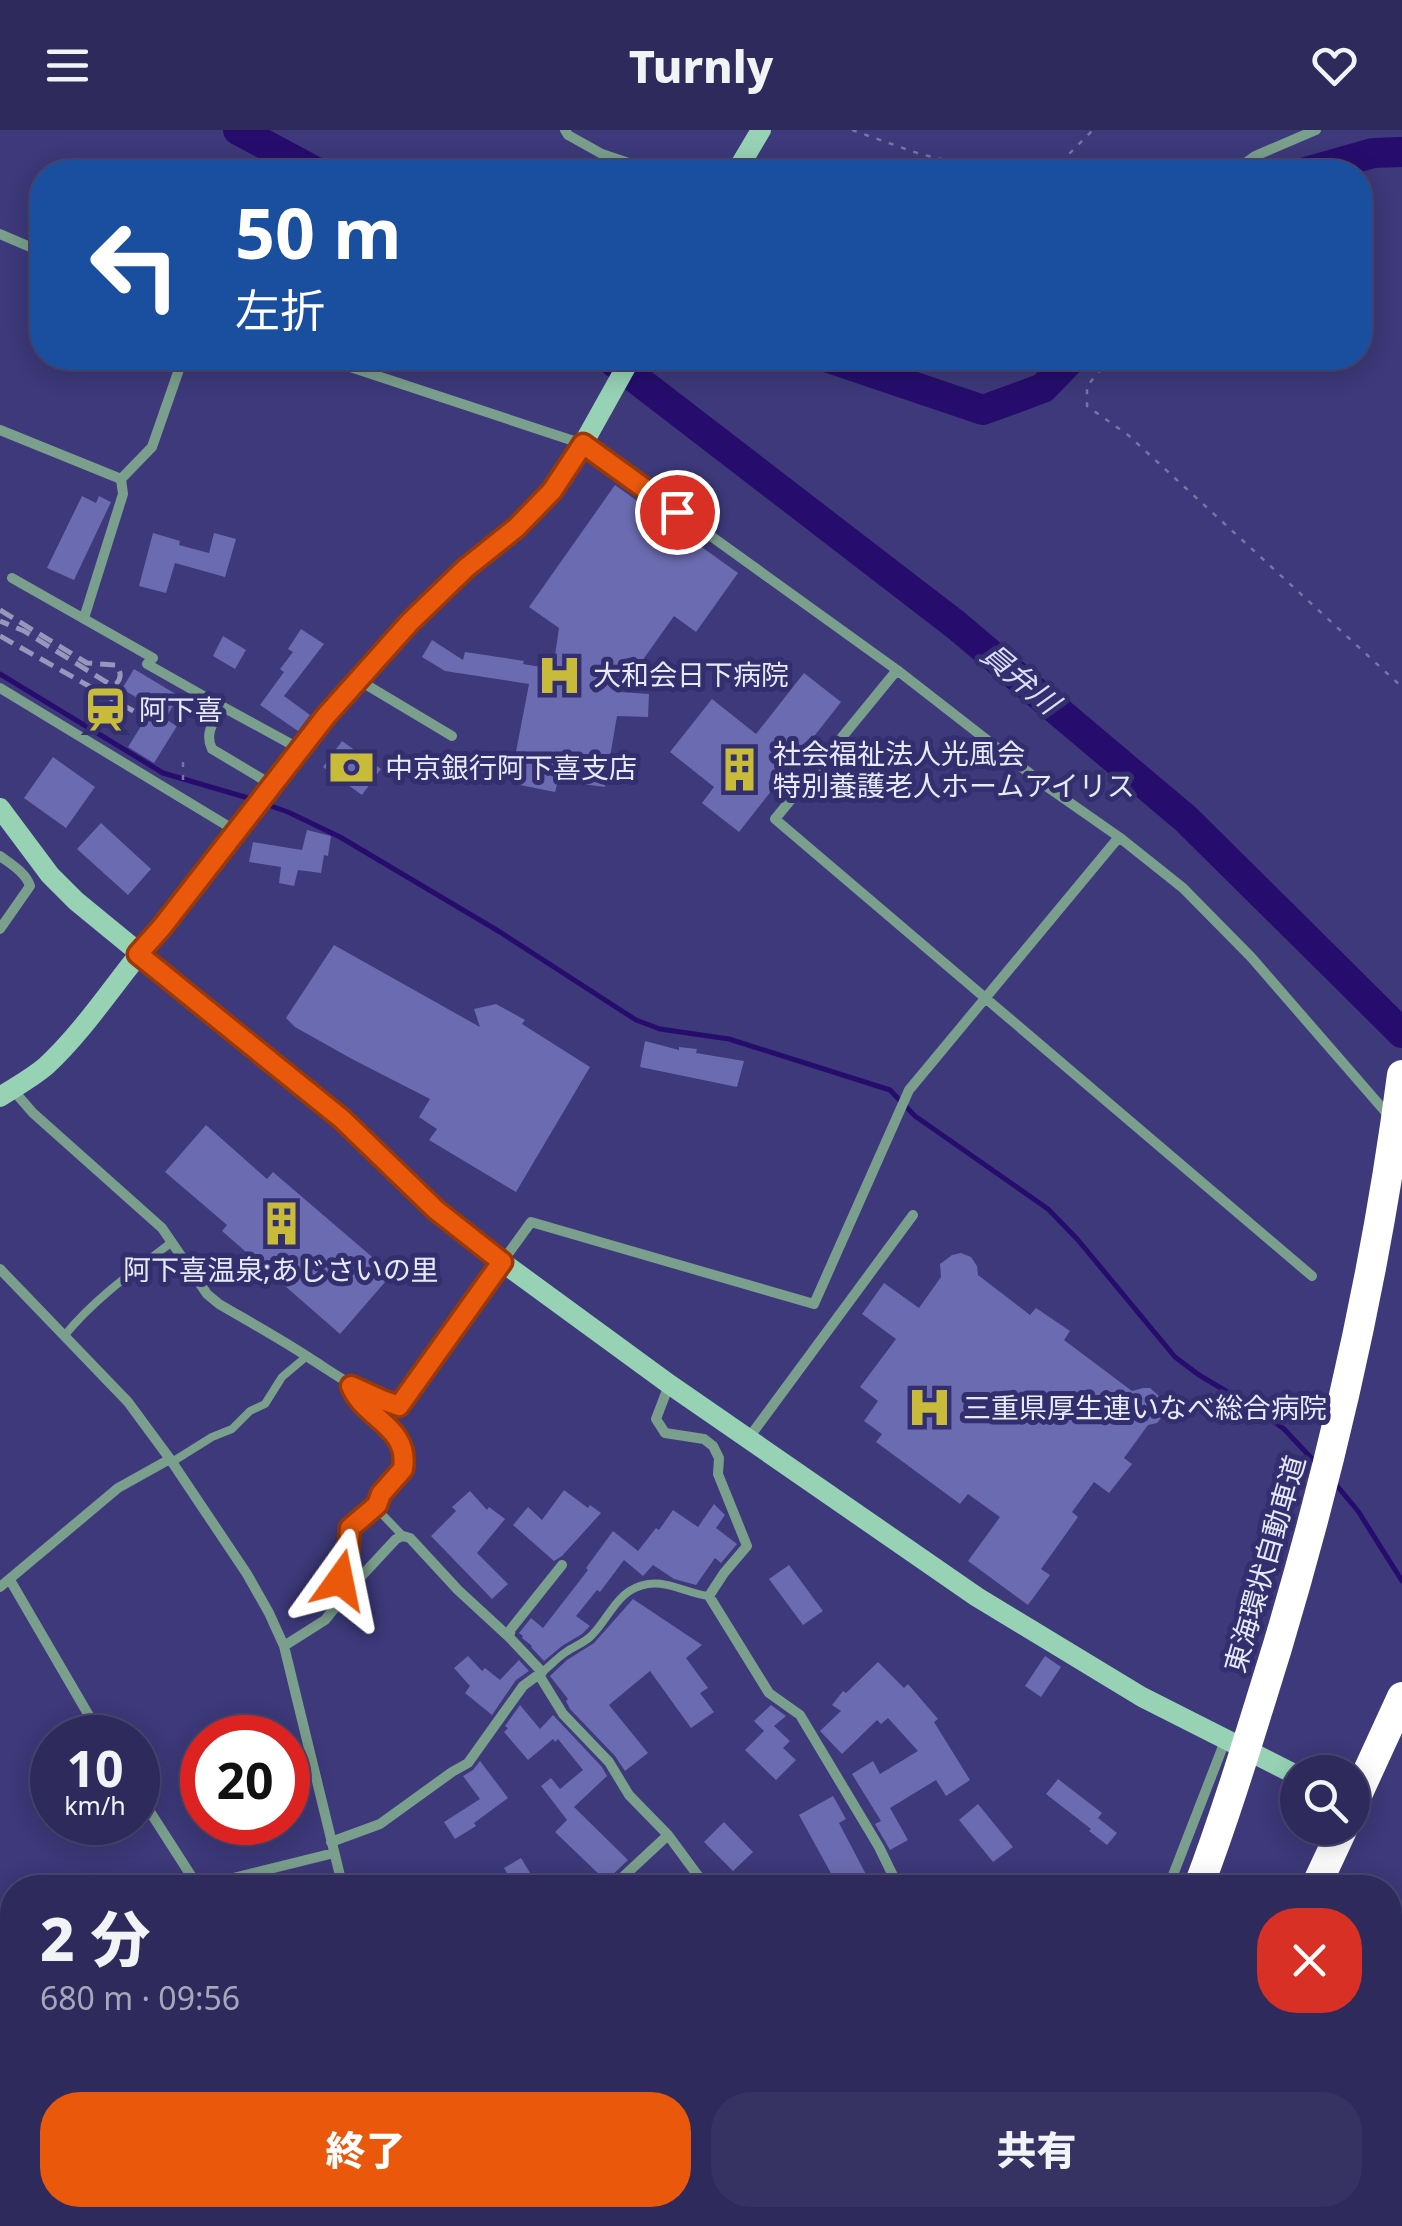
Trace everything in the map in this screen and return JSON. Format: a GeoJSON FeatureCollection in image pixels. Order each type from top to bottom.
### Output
{"type":"FeatureCollection","features":[{"type":"Feature","properties":{"kind":"highway","name":"東海環状自動車道"},"geometry":{"type":"LineString","coordinates":[[1202,1875],[1257,1714],[1303,1559],[1378,1230],[1402,1074]]}},
{"type":"Feature","properties":{"kind":"highway"},"geometry":{"type":"LineString","coordinates":[[1370,1766],[1402,1697]]}},
{"type":"Feature","properties":{"kind":"highway"},"geometry":{"type":"LineString","coordinates":[[1321,1875],[1334,1845]]}},
{"type":"Feature","properties":{"kind":"street"},"geometry":{"type":"LineString","coordinates":[[565,130],[602,154],[620,160]]}},
{"type":"Feature","properties":{"kind":"street"},"geometry":{"type":"LineString","coordinates":[[1249,160],[1316,130]]}},
{"type":"Feature","properties":{"kind":"street"},"geometry":{"type":"LineString","coordinates":[[743,160],[757,134]]}},
{"type":"Feature","properties":{"kind":"street"},"geometry":{"type":"LineString","coordinates":[[0,234],[30,247]]}},
{"type":"Feature","properties":{"kind":"street"},"geometry":{"type":"LineString","coordinates":[[121,479],[152,447],[179,370]]}},
{"type":"Feature","properties":{"kind":"street"},"geometry":{"type":"LineString","coordinates":[[359,370],[583,444],[897,670],[1183,888],[1251,957],[1402,1130]]}},
{"type":"Feature","properties":{"kind":"street"},"geometry":{"type":"LineString","coordinates":[[624,370],[552,491],[410,622],[326,716],[60,1052],[42,1070],[6,1093],[162,1228],[207,1294],[351,1386],[399,1406],[531,1222],[814,1304],[908,1090],[1119,837]]}},
{"type":"Feature","properties":{"kind":"street"},"geometry":{"type":"LineString","coordinates":[[0,430],[121,479]]}},
{"type":"Feature","properties":{"kind":"street"},"geometry":{"type":"LineString","coordinates":[[84,618],[123,494],[121,479]]}},
{"type":"Feature","properties":{"kind":"street"},"geometry":{"type":"LineString","coordinates":[[12,578],[153,658],[147,664],[300,750]]}},
{"type":"Feature","properties":{"kind":"street"},"geometry":{"type":"LineString","coordinates":[[897,670],[774,819],[1312,1276]]}},
{"type":"Feature","properties":{"kind":"street"},"geometry":{"type":"LineString","coordinates":[[359,680],[452,736]]}},
{"type":"Feature","properties":{"kind":"street"},"geometry":{"type":"LineString","coordinates":[[0,688],[237,831]]}},
{"type":"Feature","properties":{"kind":"street"},"geometry":{"type":"LineString","coordinates":[[223,707],[210,729],[208,742],[263,798]]}},
{"type":"Feature","properties":{"kind":"street"},"geometry":{"type":"LineString","coordinates":[[3,819],[76,901],[342,1119],[436,1210],[502,1262],[748,1440],[978,1598],[1142,1697],[1280,1767]]}},
{"type":"Feature","properties":{"kind":"street"},"geometry":{"type":"LineString","coordinates":[[0,856],[30,886],[0,930]]}},
{"type":"Feature","properties":{"kind":"street"},"geometry":{"type":"LineString","coordinates":[[748,1440],[913,1215]]}},
{"type":"Feature","properties":{"kind":"street"},"geometry":{"type":"LineString","coordinates":[[0,1269],[128,1402],[247,1574],[269,1613],[284,1646],[339,1875]]}},
{"type":"Feature","properties":{"kind":"street"},"geometry":{"type":"LineString","coordinates":[[669,1384],[656,1419],[665,1433],[704,1439],[714,1446],[719,1458],[718,1474],[747,1546],[710,1596],[769,1693],[800,1715],[893,1875]]}},
{"type":"Feature","properties":{"kind":"street"},"geometry":{"type":"LineString","coordinates":[[88,1715],[5,1584],[118,1488],[171,1461]]}},
{"type":"Feature","properties":{"kind":"street"},"geometry":{"type":"LineString","coordinates":[[284,1646],[318,1626],[396,1540],[410,1538],[540,1674],[564,1714],[609,1762],[628,1794],[668,1835],[697,1875]]}},
{"type":"Feature","properties":{"kind":"street"},"geometry":{"type":"LineString","coordinates":[[509,1638],[562,1566]]}},
{"type":"Feature","properties":{"kind":"street"},"geometry":{"type":"LineString","coordinates":[[242,1875],[332,1848],[380,1824],[468,1764],[523,1686],[540,1674]]}},
{"type":"Feature","properties":{"kind":"street"},"geometry":{"type":"LineString","coordinates":[[1173,1875],[1224,1740]]}},
{"type":"Feature","properties":{"kind":"street"},"geometry":{"type":"LineString","coordinates":[[160,1829],[188,1875]]}},
{"type":"Feature","properties":{"kind":"street"},"geometry":{"type":"LineString","coordinates":[[625,1875],[668,1835]]}},
{"type":"Feature","properties":{"kind":"lane"},"geometry":{"type":"LineString","coordinates":[[65,1335],[172,1242]]}},
{"type":"Feature","properties":{"kind":"lane"},"geometry":{"type":"LineString","coordinates":[[171,1461],[232,1429],[250,1411],[265,1404],[282,1377],[307,1356]]}},
{"type":"Feature","properties":{"kind":"lane"},"geometry":{"type":"LineString","coordinates":[[347,1594],[340,1580],[341,1565],[348,1556],[350,1528],[377,1505],[381,1494],[403,1469],[404,1459],[397,1436],[356,1399],[351,1386]]}},
{"type":"Feature","properties":{"kind":"lane"},"geometry":{"type":"LineString","coordinates":[[377,1505],[403,1536]]}},
{"type":"Feature","properties":{"kind":"lane"},"geometry":{"type":"LineString","coordinates":[[540,1674],[594,1634],[613,1605],[639,1586],[666,1584],[710,1596]]}},
{"type":"Feature","properties":{"kind":"path"},"geometry":{"type":"LineString","coordinates":[[852,130],[945,160]]}},
{"type":"Feature","properties":{"kind":"path"},"geometry":{"type":"LineString","coordinates":[[1063,160],[1093,130]]}},
{"type":"Feature","properties":{"kind":"path"},"geometry":{"type":"LineString","coordinates":[[1100,370],[1087,386],[1087,406],[1128,435],[1402,687]]}},
{"type":"Feature","properties":{"kind":"path"},"geometry":{"type":"LineString","coordinates":[[182,786],[183,761]]}},
{"type":"Feature","properties":{"kind":"building"},"geometry":{"type":"Polygon","coordinates":[[[615,485],[738,573],[696,632],[674,616],[620,692],[649,694],[648,717],[617,716],[605,787],[558,781],[555,792],[510,783],[529,684],[445,671],[422,657],[432,640],[463,660],[465,652],[553,669],[559,628],[529,607],[615,485]]]}},
{"type":"Feature","properties":{"kind":"building"},"geometry":{"type":"Polygon","coordinates":[[[82,496],[96,503],[99,496],[111,502],[74,580],[47,568],[82,496]]]}},
{"type":"Feature","properties":{"kind":"building"},"geometry":{"type":"Polygon","coordinates":[[[153,533],[209,553],[214,533],[236,539],[225,577],[175,563],[166,593],[139,586],[153,533]]]}},
{"type":"Feature","properties":{"kind":"building"},"geometry":{"type":"Polygon","coordinates":[[[301,629],[324,644],[284,696],[310,715],[298,731],[260,705],[284,672],[280,669],[293,652],[288,649],[301,629]]]}},
{"type":"Feature","properties":{"kind":"building"},"geometry":{"type":"Polygon","coordinates":[[[223,636],[246,650],[235,669],[213,656],[223,636]]]}},
{"type":"Feature","properties":{"kind":"building"},"geometry":{"type":"Polygon","coordinates":[[[134,669],[179,696],[165,719],[177,726],[154,763],[128,747],[153,707],[122,689],[134,669]]]}},
{"type":"Feature","properties":{"kind":"building","name":"社会福祉法人光風会 特別養護老人ホームアイリス"},"geometry":{"type":"Polygon","coordinates":[[[804,673],[841,702],[739,832],[702,803],[714,787],[670,752],[712,699],[756,734],[804,673]]]}},
{"type":"Feature","properties":{"kind":"building","name":"中京銀行阿下喜支店"},"geometry":{"type":"Polygon","coordinates":[[[342,741],[381,769],[362,795],[323,767],[342,741]]]}},
{"type":"Feature","properties":{"kind":"building"},"geometry":{"type":"Polygon","coordinates":[[[53,757],[95,787],[66,828],[24,798],[53,757]]]}},
{"type":"Feature","properties":{"kind":"building"},"geometry":{"type":"Polygon","coordinates":[[[101,823],[151,869],[128,895],[77,849],[101,823]]]}},
{"type":"Feature","properties":{"kind":"building"},"geometry":{"type":"Polygon","coordinates":[[[307,830],[331,836],[321,873],[298,870],[294,886],[279,883],[281,867],[249,862],[253,842],[302,850],[307,830]]]}},
{"type":"Feature","properties":{"kind":"building"},"geometry":{"type":"Polygon","coordinates":[[[334,945],[480,1027],[474,1009],[496,1004],[590,1067],[516,1192],[429,1140],[437,1129],[419,1117],[430,1099],[295,1027],[286,1018],[334,945]]]}},
{"type":"Feature","properties":{"kind":"building"},"geometry":{"type":"Polygon","coordinates":[[[645,1041],[744,1061],[737,1087],[640,1067],[645,1041]]]}},
{"type":"Feature","properties":{"kind":"building","name":"阿下喜温泉;あじさいの里"},"geometry":{"type":"Polygon","coordinates":[[[206,1125],[267,1179],[273,1172],[392,1274],[340,1334],[222,1231],[227,1225],[165,1172],[206,1125]]]}},
{"type":"Feature","properties":{"kind":"building"},"geometry":{"type":"Polygon","coordinates":[[[961,1253],[971,1257],[978,1275],[1030,1315],[1036,1308],[1070,1331],[1064,1340],[1132,1391],[1150,1388],[1159,1396],[1165,1413],[1157,1423],[1148,1425],[1124,1458],[1132,1464],[1109,1493],[1094,1482],[1072,1512],[1078,1517],[1041,1569],[1050,1575],[1028,1605],[968,1561],[1000,1517],[968,1494],[960,1504],[876,1442],[882,1434],[864,1421],[878,1401],[860,1387],[896,1339],[862,1314],[884,1283],[919,1308],[941,1277],[940,1264],[961,1253]]]}},
{"type":"Feature","properties":{"kind":"building"},"geometry":{"type":"Polygon","coordinates":[[[564,1490],[601,1513],[554,1561],[513,1525],[528,1507],[542,1520],[564,1490]]]}},
{"type":"Feature","properties":{"kind":"building"},"geometry":{"type":"Polygon","coordinates":[[[470,1491],[487,1510],[489,1507],[505,1519],[477,1553],[508,1584],[492,1599],[431,1536],[456,1511],[452,1507],[470,1491]]]}},
{"type":"Feature","properties":{"kind":"building"},"geometry":{"type":"Polygon","coordinates":[[[714,1504],[725,1515],[716,1528],[737,1544],[721,1563],[715,1558],[696,1585],[674,1579],[653,1565],[643,1576],[624,1560],[576,1616],[590,1626],[582,1634],[544,1661],[522,1638],[519,1633],[531,1618],[543,1628],[613,1531],[638,1551],[673,1510],[698,1527],[714,1504]]]}},
{"type":"Feature","properties":{"kind":"building"},"geometry":{"type":"Polygon","coordinates":[[[789,1565],[823,1611],[803,1625],[769,1579],[789,1565]]]}},
{"type":"Feature","properties":{"kind":"building"},"geometry":{"type":"Polygon","coordinates":[[[633,1599],[702,1645],[686,1658],[708,1688],[700,1693],[714,1712],[691,1728],[650,1671],[609,1705],[648,1753],[625,1771],[570,1709],[568,1699],[550,1676],[594,1643],[633,1599]]]}},
{"type":"Feature","properties":{"kind":"building"},"geometry":{"type":"Polygon","coordinates":[[[468,1656],[482,1671],[485,1668],[500,1680],[519,1660],[529,1671],[516,1680],[492,1715],[465,1693],[470,1686],[454,1668],[468,1656]]]}},
{"type":"Feature","properties":{"kind":"building"},"geometry":{"type":"Polygon","coordinates":[[[1045,1656],[1061,1667],[1041,1697],[1025,1686],[1045,1656]]]}},
{"type":"Feature","properties":{"kind":"building"},"geometry":{"type":"Polygon","coordinates":[[[878,1662],[904,1688],[908,1684],[938,1719],[934,1722],[970,1780],[946,1796],[936,1780],[890,1808],[908,1840],[890,1850],[875,1824],[881,1821],[852,1774],[873,1761],[880,1774],[918,1751],[888,1718],[881,1724],[877,1720],[842,1754],[820,1731],[841,1711],[832,1705],[843,1691],[846,1693],[878,1662]]]}},
{"type":"Feature","properties":{"kind":"building"},"geometry":{"type":"Polygon","coordinates":[[[520,1705],[540,1729],[553,1715],[602,1767],[607,1776],[574,1807],[628,1860],[612,1875],[600,1875],[555,1832],[567,1820],[541,1786],[551,1778],[560,1789],[583,1770],[558,1739],[528,1760],[504,1732],[508,1728],[505,1726],[520,1705]]]}},
{"type":"Feature","properties":{"kind":"building"},"geometry":{"type":"Polygon","coordinates":[[[771,1705],[786,1716],[774,1726],[790,1741],[783,1748],[796,1760],[776,1780],[745,1750],[764,1731],[754,1721],[771,1705]]]}},
{"type":"Feature","properties":{"kind":"building"},"geometry":{"type":"Polygon","coordinates":[[[480,1761],[508,1798],[455,1839],[444,1822],[480,1799],[463,1776],[480,1761]]]}},
{"type":"Feature","properties":{"kind":"building"},"geometry":{"type":"Polygon","coordinates":[[[1058,1779],[1102,1813],[1098,1818],[1117,1833],[1107,1845],[1046,1794],[1058,1779]]]}},
{"type":"Feature","properties":{"kind":"building"},"geometry":{"type":"Polygon","coordinates":[[[833,1796],[846,1819],[839,1823],[866,1875],[832,1875],[799,1815],[833,1796]]]}},
{"type":"Feature","properties":{"kind":"building"},"geometry":{"type":"Polygon","coordinates":[[[978,1804],[1013,1847],[993,1862],[959,1820],[978,1804]]]}},
{"type":"Feature","properties":{"kind":"building"},"geometry":{"type":"Polygon","coordinates":[[[724,1822],[753,1852],[733,1871],[704,1842],[724,1822]]]}},
{"type":"Feature","properties":{"kind":"building"},"geometry":{"type":"Polygon","coordinates":[[[521,1858],[531,1875],[508,1875],[504,1868],[521,1858]]]}},
{"type":"Feature","properties":{"kind":"waterway","name":"員弁川"},"geometry":{"type":"LineString","coordinates":[[238,130],[294,160]]}},
{"type":"Feature","properties":{"kind":"waterway"},"geometry":{"type":"LineString","coordinates":[[1348,160],[1373,153],[1402,152]]}},
{"type":"Feature","properties":{"kind":"waterway","name":"員弁川"},"geometry":{"type":"LineString","coordinates":[[625,370],[956,625],[1186,819],[1402,1033]]}},
{"type":"Feature","properties":{"kind":"waterway"},"geometry":{"type":"LineString","coordinates":[[865,370],[983,410],[1043,388],[1060,370]]}},
{"type":"Feature","properties":{"kind":"waterway"},"geometry":{"type":"LineString","coordinates":[[0,674],[163,773],[255,800]]}},
{"type":"Feature","properties":{"kind":"waterway"},"geometry":{"type":"LineString","coordinates":[[265,804],[340,837],[500,932],[636,1020],[660,1029],[729,1039],[890,1090],[915,1116],[1048,1209],[1175,1357],[1284,1429],[1315,1462]]}},
{"type":"Feature","properties":{"kind":"waterway"},"geometry":{"type":"LineString","coordinates":[[1333,1481],[1358,1511],[1402,1581]]}},
{"type":"Feature","properties":{"kind":"railway"},"geometry":{"type":"LineString","coordinates":[[0,610],[87,663],[116,665],[119,679],[111,685],[24,631],[0,621]]}},
{"type":"Feature","properties":{"kind":"railway"},"geometry":{"type":"LineString","coordinates":[[0,636],[144,717]]}},
{"type":"Feature","properties":{"kind":"place","name":"大和会日下病院"},"geometry":{"type":"Point","coordinates":[560,675]}},
{"type":"Feature","properties":{"kind":"place","name":"阿下喜"},"geometry":{"type":"Point","coordinates":[106,710]}},
{"type":"Feature","properties":{"kind":"place","name":"中京銀行阿下喜支店"},"geometry":{"type":"Point","coordinates":[352,768]}},
{"type":"Feature","properties":{"kind":"place","name":"社会福祉法人光風会 特別養護老人ホームアイリス"},"geometry":{"type":"Point","coordinates":[740,770]}},
{"type":"Feature","properties":{"kind":"place","name":"阿下喜温泉;あじさいの里"},"geometry":{"type":"Point","coordinates":[281,1224]}},
{"type":"Feature","properties":{"kind":"place","name":"三重県厚生連いなべ総合病院"},"geometry":{"type":"Point","coordinates":[930,1408]}},
{"type":"Feature","properties":{"kind":"route"},"geometry":{"type":"LineString","coordinates":[[340,1580],[341,1565],[348,1556],[350,1528],[377,1505],[404,1464],[397,1436],[356,1399],[351,1386],[399,1406],[502,1262],[436,1210],[342,1119],[138,954],[326,716],[410,622],[552,491],[583,444],[677,512]]}}]}
